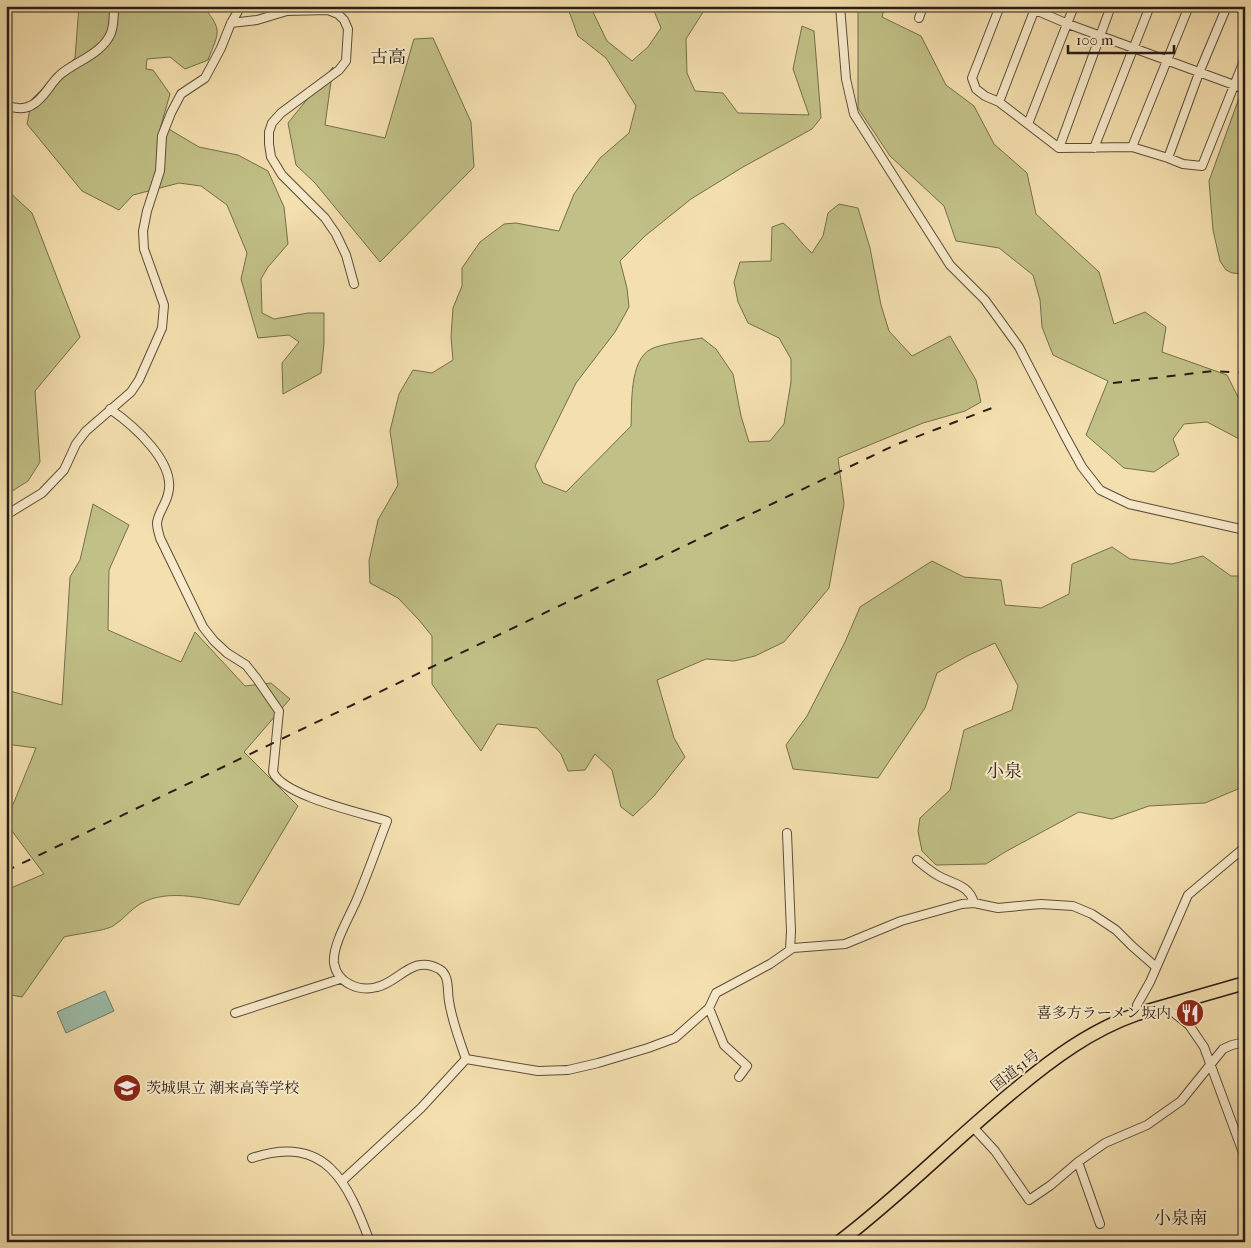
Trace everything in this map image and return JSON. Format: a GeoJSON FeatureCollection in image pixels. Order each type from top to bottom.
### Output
{"type":"FeatureCollection","features":[{"type":"Feature","properties":{"kind":"highway","name":"国道51号"},"geometry":{"type":"LineString","coordinates":[[839,1242],[869,1220],[972,1126],[1029,1079],[1079,1042],[1120,1020],[1164,1005],[1245,983]]}},
{"type":"Feature","properties":{"kind":"street"},"geometry":{"type":"LineString","coordinates":[[6,106],[27,108],[33,105],[60,74],[103,44],[111,33],[114,6]]}},
{"type":"Feature","properties":{"kind":"street"},"geometry":{"type":"LineString","coordinates":[[6,515],[42,493],[64,470],[76,444],[86,431],[131,392],[139,380],[162,328],[164,305],[144,249],[143,232],[147,211],[160,170],[162,136],[181,94],[205,78],[241,6]]}},
{"type":"Feature","properties":{"kind":"street"},"geometry":{"type":"LineString","coordinates":[[840,6],[846,79],[854,114],[950,265],[985,300],[1019,347],[1082,467],[1100,490],[1129,504],[1245,530]]}},
{"type":"Feature","properties":{"kind":"street"},"geometry":{"type":"LineString","coordinates":[[919,18],[923,6]]}},
{"type":"Feature","properties":{"kind":"street"},"geometry":{"type":"LineString","coordinates":[[1000,6],[972,78],[976,89],[985,96],[1000,102],[1058,148],[1132,147],[1184,164],[1202,166],[1245,58]]}},
{"type":"Feature","properties":{"kind":"street"},"geometry":{"type":"LineString","coordinates":[[1026,6],[1036,8],[1068,24],[1245,89]]}},
{"type":"Feature","properties":{"kind":"street"},"geometry":{"type":"LineString","coordinates":[[1028,124],[1074,6]]}},
{"type":"Feature","properties":{"kind":"street"},"geometry":{"type":"LineString","coordinates":[[1058,148],[1111,6]]}},
{"type":"Feature","properties":{"kind":"street"},"geometry":{"type":"LineString","coordinates":[[1094,148],[1150,6]]}},
{"type":"Feature","properties":{"kind":"street"},"geometry":{"type":"LineString","coordinates":[[1132,147],[1188,6]]}},
{"type":"Feature","properties":{"kind":"street"},"geometry":{"type":"LineString","coordinates":[[1168,158],[1226,6]]}},
{"type":"Feature","properties":{"kind":"street"},"geometry":{"type":"LineString","coordinates":[[1235,6],[1245,10]]}},
{"type":"Feature","properties":{"kind":"street"},"geometry":{"type":"LineString","coordinates":[[1000,102],[1036,8]]}},
{"type":"Feature","properties":{"kind":"street"},"geometry":{"type":"LineString","coordinates":[[231,23],[257,20],[287,11],[328,10],[338,14],[348,28],[346,61],[338,70],[272,123],[269,132],[269,144],[271,157],[282,175],[325,218],[336,234],[346,256],[354,284]]}},
{"type":"Feature","properties":{"kind":"street"},"geometry":{"type":"LineString","coordinates":[[110,409],[137,429],[164,465],[169,478],[169,493],[157,522],[160,538],[204,627],[214,642],[246,666],[279,711],[273,772],[276,778],[283,785],[307,796],[387,821],[336,949],[334,962],[340,978],[351,986],[376,988],[391,982],[407,969],[424,965],[440,969],[447,980],[448,1000],[453,1022],[466,1059]]}},
{"type":"Feature","properties":{"kind":"street"},"geometry":{"type":"LineString","coordinates":[[787,833],[790,950]]}},
{"type":"Feature","properties":{"kind":"street"},"geometry":{"type":"LineString","coordinates":[[1137,1014],[1137,1005],[1188,895],[1245,847]]}},
{"type":"Feature","properties":{"kind":"street"},"geometry":{"type":"LineString","coordinates":[[917,860],[936,874],[965,888],[972,895],[974,903]]}},
{"type":"Feature","properties":{"kind":"street"},"geometry":{"type":"LineString","coordinates":[[466,1059],[538,1072],[568,1070],[591,1065],[648,1048],[675,1038],[709,1008],[716,993],[770,964],[793,948],[844,944],[901,920],[962,904],[974,903],[998,908],[1041,904],[1073,906],[1092,914],[1116,930],[1156,967]]}},
{"type":"Feature","properties":{"kind":"street"},"geometry":{"type":"LineString","coordinates":[[236,1013],[340,978]]}},
{"type":"Feature","properties":{"kind":"street"},"geometry":{"type":"LineString","coordinates":[[1164,1005],[1189,1025],[1204,1047],[1245,1158]]}},
{"type":"Feature","properties":{"kind":"street"},"geometry":{"type":"LineString","coordinates":[[709,1008],[724,1044],[747,1066],[739,1077]]}},
{"type":"Feature","properties":{"kind":"street"},"geometry":{"type":"LineString","coordinates":[[972,1126],[995,1151],[1029,1200],[1105,1143],[1148,1125],[1181,1101],[1223,1049],[1245,1042]]}},
{"type":"Feature","properties":{"kind":"street"},"geometry":{"type":"LineString","coordinates":[[342,1181],[420,1108],[466,1059]]}},
{"type":"Feature","properties":{"kind":"street"},"geometry":{"type":"LineString","coordinates":[[252,1158],[286,1152],[307,1154],[324,1162],[342,1181],[355,1204],[370,1242]]}},
{"type":"Feature","properties":{"kind":"street"},"geometry":{"type":"LineString","coordinates":[[1078,1162],[1100,1224]]}},
{"type":"Feature","properties":{"kind":"shaded area"},"geometry":{"type":"Polygon","coordinates":[[[79,6],[203,6],[214,21],[217,37],[208,60],[185,69],[170,57],[147,59],[146,69],[153,70],[170,94],[160,129],[167,128],[199,147],[238,155],[268,171],[284,207],[288,244],[268,267],[261,279],[262,313],[274,319],[308,313],[324,313],[321,373],[283,394],[282,363],[299,342],[289,335],[258,338],[241,279],[247,253],[227,205],[201,186],[179,183],[133,195],[119,210],[82,191],[27,124],[32,99],[75,58],[79,6]]]}},
{"type":"Feature","properties":{"kind":"shaded area"},"geometry":{"type":"Polygon","coordinates":[[[567,6],[592,6],[592,10],[607,41],[632,61],[648,47],[661,28],[652,6],[707,6],[686,39],[687,73],[695,91],[723,93],[738,113],[809,115],[793,69],[802,26],[814,31],[821,118],[812,129],[743,167],[691,199],[645,236],[620,261],[627,288],[629,307],[615,332],[576,383],[535,466],[543,483],[566,492],[631,426],[633,384],[639,363],[651,349],[676,342],[702,338],[716,349],[733,374],[741,416],[749,442],[770,441],[784,424],[791,382],[791,359],[779,338],[748,323],[738,302],[734,282],[740,262],[771,261],[772,227],[783,223],[812,253],[823,236],[828,213],[839,204],[858,208],[870,248],[881,305],[889,331],[912,356],[950,336],[976,380],[981,402],[965,411],[923,423],[838,458],[844,504],[829,588],[784,642],[755,656],[734,661],[706,659],[657,680],[674,738],[685,757],[654,796],[633,816],[621,807],[612,770],[595,754],[585,770],[568,771],[561,754],[537,728],[497,724],[481,751],[432,684],[432,636],[398,598],[370,583],[369,561],[378,520],[398,485],[390,431],[399,394],[413,370],[432,373],[453,360],[451,337],[453,308],[462,286],[462,268],[480,242],[504,224],[516,223],[559,231],[574,194],[600,158],[629,133],[636,106],[606,58],[578,36],[567,6]]]}},
{"type":"Feature","properties":{"kind":"shaded area"},"geometry":{"type":"Polygon","coordinates":[[[858,6],[885,6],[882,17],[921,36],[946,85],[974,106],[994,144],[1027,173],[1036,214],[1099,272],[1114,324],[1145,312],[1166,327],[1162,352],[1227,375],[1238,397],[1245,404],[1245,442],[1207,422],[1184,424],[1173,439],[1179,455],[1154,472],[1124,468],[1086,435],[1108,381],[1053,355],[1042,327],[1040,300],[1033,275],[999,248],[956,241],[944,206],[890,156],[858,108],[858,6]]]}},
{"type":"Feature","properties":{"kind":"shaded area"},"geometry":{"type":"Polygon","coordinates":[[[433,38],[471,122],[474,167],[380,262],[315,183],[296,165],[288,123],[333,67],[325,125],[385,138],[414,39],[433,38]]]}},
{"type":"Feature","properties":{"kind":"shaded area"},"geometry":{"type":"Polygon","coordinates":[[[1239,98],[1245,100],[1245,274],[1232,273],[1226,270],[1220,261],[1213,230],[1209,181],[1239,98]]]}},
{"type":"Feature","properties":{"kind":"shaded area"},"geometry":{"type":"Polygon","coordinates":[[[6,189],[32,213],[80,337],[35,391],[40,462],[28,481],[6,495],[6,189]]]}},
{"type":"Feature","properties":{"kind":"shaded area"},"geometry":{"type":"Polygon","coordinates":[[[93,504],[129,525],[109,570],[108,630],[181,662],[195,632],[245,686],[271,683],[290,699],[244,752],[298,806],[239,905],[189,896],[163,896],[151,899],[136,906],[117,924],[109,928],[64,937],[22,997],[6,994],[6,890],[44,874],[9,827],[8,817],[36,748],[6,744],[6,690],[62,705],[70,577],[80,560],[93,504]]]}},
{"type":"Feature","properties":{"kind":"shaded area"},"geometry":{"type":"Polygon","coordinates":[[[1112,547],[1130,559],[1172,564],[1203,556],[1231,576],[1245,576],[1245,786],[1205,803],[1149,806],[1112,819],[1079,812],[986,864],[936,865],[922,851],[918,831],[920,818],[950,790],[964,730],[1012,710],[1018,686],[995,643],[937,673],[925,708],[878,778],[793,769],[786,745],[807,716],[845,642],[860,607],[932,561],[964,577],[1001,580],[1005,605],[1041,608],[1069,594],[1072,564],[1112,547]]]}},
{"type":"Feature","properties":{"kind":"shaded area"},"geometry":{"type":"Polygon","coordinates":[[[105,991],[114,1011],[66,1033],[57,1012],[105,991]]]}},
{"type":"Feature","properties":{"kind":"railway"},"geometry":{"type":"LineString","coordinates":[[1113,383],[1213,371],[1245,373]]}},
{"type":"Feature","properties":{"kind":"railway"},"geometry":{"type":"LineString","coordinates":[[6,871],[895,445],[992,408]]}},
{"type":"Feature","properties":{"kind":"place","name":"喜多方ラーメン坂内"},"geometry":{"type":"Point","coordinates":[1190,1013]}},
{"type":"Feature","properties":{"kind":"place","name":"茨城県立 潮来高等学校"},"geometry":{"type":"Point","coordinates":[127,1088]}},
{"type":"Feature","properties":{"kind":"district","name":"古高"},"geometry":{"type":"Point","coordinates":[388,57]}},
{"type":"Feature","properties":{"kind":"district","name":"小泉"},"geometry":{"type":"Point","coordinates":[1004,771]}},
{"type":"Feature","properties":{"kind":"district","name":"小泉南"},"geometry":{"type":"Point","coordinates":[1180,1218]}}]}
